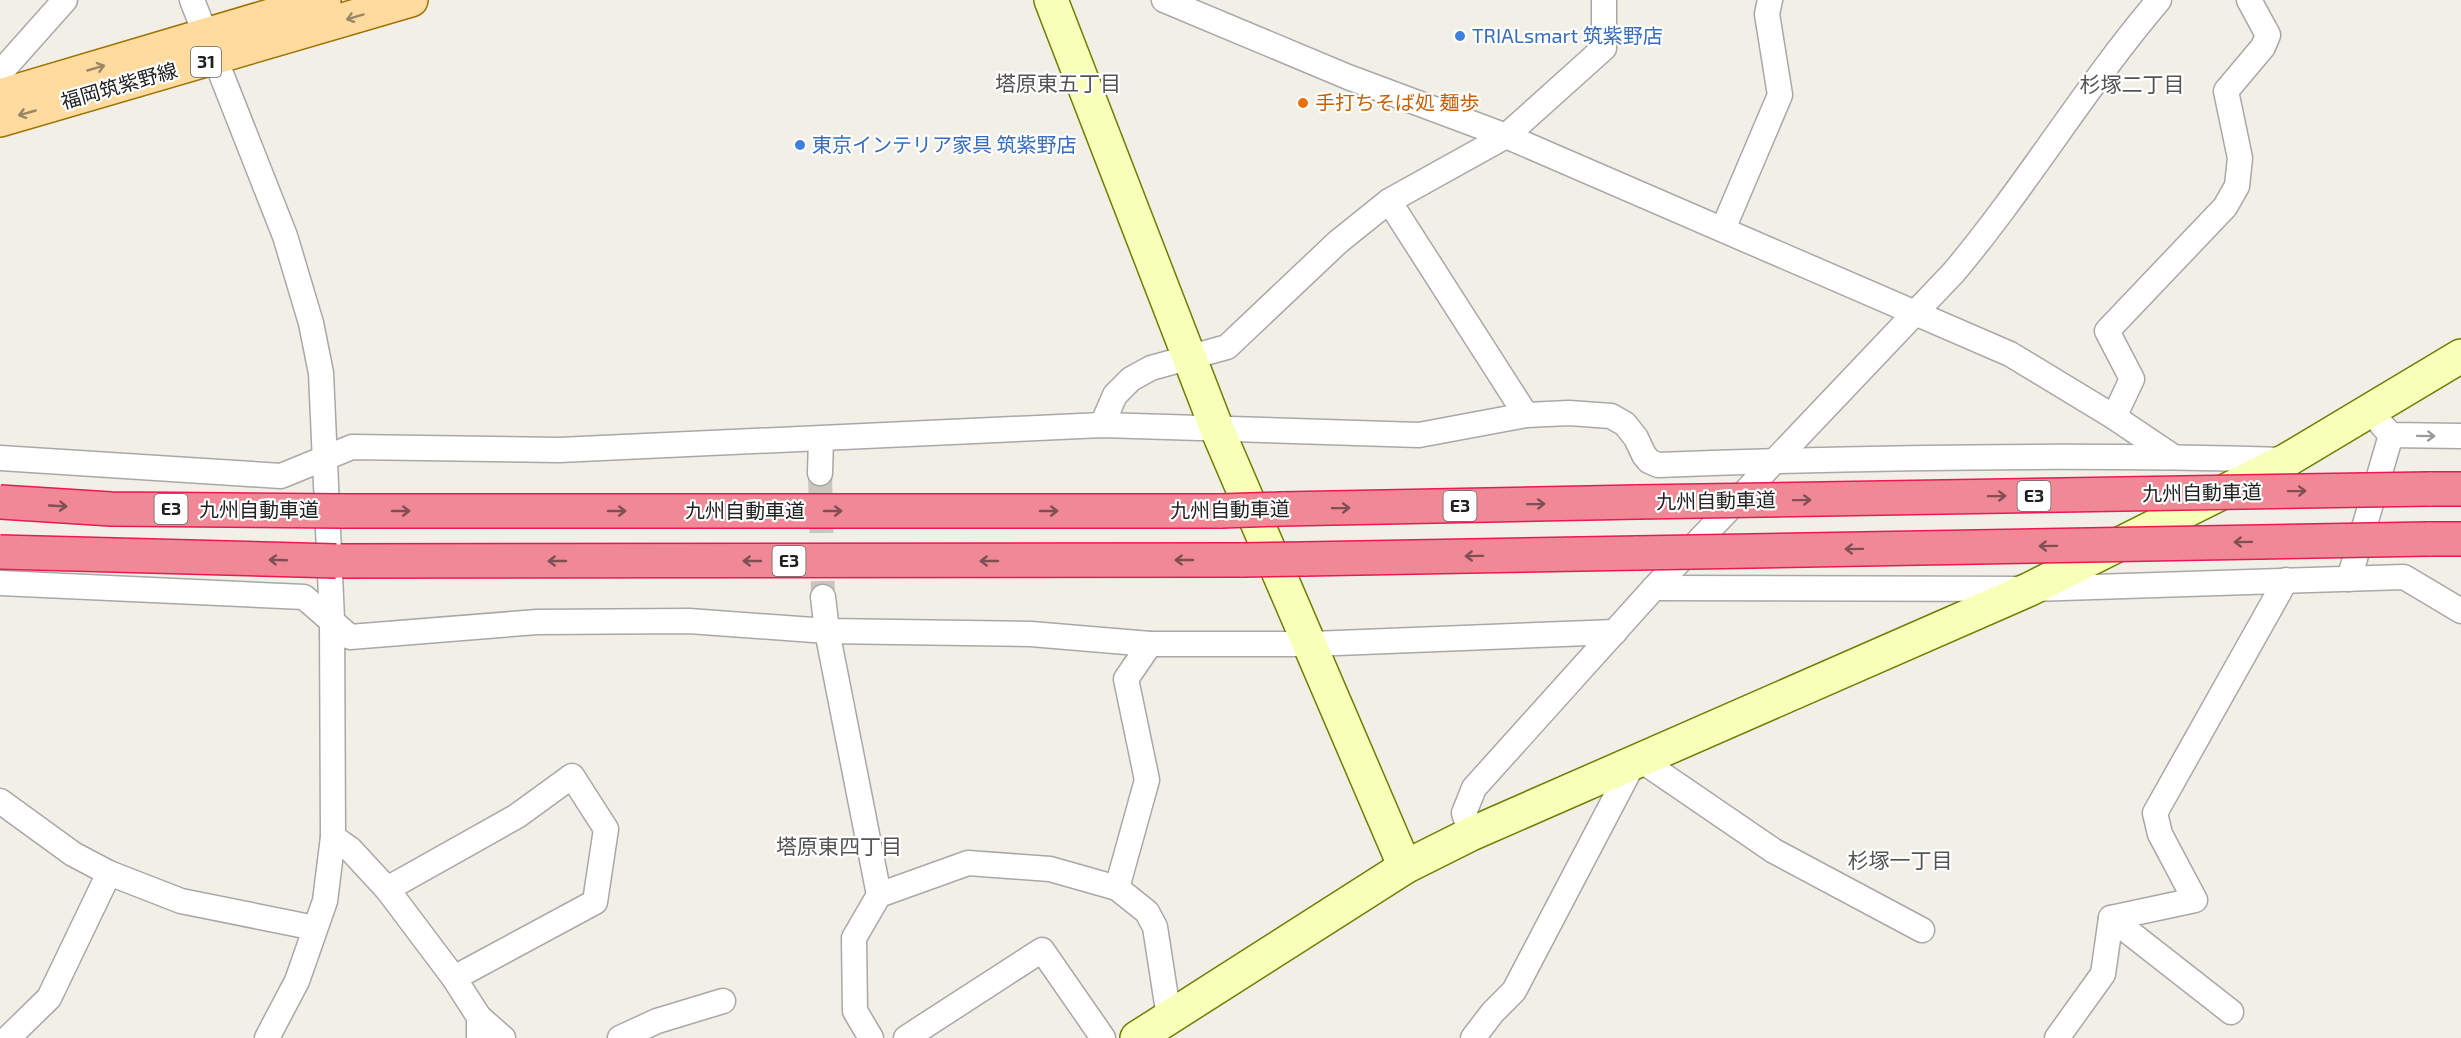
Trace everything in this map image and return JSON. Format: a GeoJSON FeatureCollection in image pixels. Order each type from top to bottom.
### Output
{"type":"FeatureCollection","features":[{"type":"Feature","properties":{"kind":"highway","name":"九州自動車道"},"geometry":{"type":"LineString","coordinates":[[0,502],[111,509],[342,511],[1221,511],[2461,489]]}},
{"type":"Feature","properties":{"kind":"highway","name":"E3"},"geometry":{"type":"LineString","coordinates":[[0,552],[336,561],[1243,560],[2461,539]]}},
{"type":"Feature","properties":{"kind":"main road","name":"福岡筑紫野線"},"geometry":{"type":"LineString","coordinates":[[0,120],[209,48],[324,0]]}},
{"type":"Feature","properties":{"kind":"main road","name":"福岡筑紫野線"},"geometry":{"type":"LineString","coordinates":[[0,96],[411,0]]}},
{"type":"Feature","properties":{"kind":"street"},"geometry":{"type":"LineString","coordinates":[[0,73],[65,0]]}},
{"type":"Feature","properties":{"kind":"street"},"geometry":{"type":"LineString","coordinates":[[192,0],[285,237],[311,323],[321,373],[332,619],[333,837],[326,901],[297,981],[267,1038]]}},
{"type":"Feature","properties":{"kind":"street"},"geometry":{"type":"LineString","coordinates":[[1051,0],[1217,429],[1405,867]]}},
{"type":"Feature","properties":{"kind":"street"},"geometry":{"type":"LineString","coordinates":[[1164,0],[1348,77],[1506,136],[2010,354],[2114,417],[2172,456]]}},
{"type":"Feature","properties":{"kind":"street"},"geometry":{"type":"LineString","coordinates":[[1102,425],[1115,395],[1131,379],[1151,368],[1227,347],[1338,242],[1389,201],[1506,136],[1604,48],[1604,0]]}},
{"type":"Feature","properties":{"kind":"street"},"geometry":{"type":"LineString","coordinates":[[1723,229],[1780,95],[1767,14],[1770,0]]}},
{"type":"Feature","properties":{"kind":"street"},"geometry":{"type":"LineString","coordinates":[[1471,834],[1464,813],[1474,788],[1654,588],[1914,313],[1992,226],[2094,81],[2159,0]]}},
{"type":"Feature","properties":{"kind":"street"},"geometry":{"type":"LineString","coordinates":[[2114,417],[2132,379],[2107,331],[2225,207],[2237,186],[2241,158],[2226,91],[2264,47],[2268,34],[2249,0]]}},
{"type":"Feature","properties":{"kind":"street"},"geometry":{"type":"LineString","coordinates":[[1389,201],[1526,415]]}},
{"type":"Feature","properties":{"kind":"street"},"geometry":{"type":"LineString","coordinates":[[1158,1029],[1405,867],[1471,834],[2030,589],[2288,460],[2381,424],[2461,356]]}},
{"type":"Feature","properties":{"kind":"street"},"geometry":{"type":"LineString","coordinates":[[0,459],[282,476],[352,447],[558,450],[1102,425],[1419,435],[1526,415],[1611,416],[1625,424],[1636,438],[1644,455],[1649,461],[1658,465],[1776,460],[2172,456],[2288,460]]}},
{"type":"Feature","properties":{"kind":"street"},"geometry":{"type":"LineString","coordinates":[[2381,424],[2461,436]]}},
{"type":"Feature","properties":{"kind":"street"},"geometry":{"type":"LineString","coordinates":[[2349,579],[2381,424]]}},
{"type":"Feature","properties":{"kind":"street"},"geometry":{"type":"LineString","coordinates":[[820,473],[821,439]]}},
{"type":"Feature","properties":{"kind":"street"},"geometry":{"type":"LineString","coordinates":[[1654,588],[2030,589],[2404,577],[2461,611]]}},
{"type":"Feature","properties":{"kind":"street"},"geometry":{"type":"LineString","coordinates":[[2111,918],[2195,900],[2160,834],[2155,813],[2286,580]]}},
{"type":"Feature","properties":{"kind":"street"},"geometry":{"type":"LineString","coordinates":[[0,583],[304,597],[332,619],[350,638],[537,622],[689,621],[826,631],[1031,634],[1150,644],[1311,644],[1615,632]]}},
{"type":"Feature","properties":{"kind":"street"},"geometry":{"type":"LineString","coordinates":[[823,597],[826,631],[879,895]]}},
{"type":"Feature","properties":{"kind":"street"},"geometry":{"type":"LineString","coordinates":[[1117,888],[1147,780],[1126,679],[1150,644]]}},
{"type":"Feature","properties":{"kind":"street"},"geometry":{"type":"LineString","coordinates":[[1637,762],[1774,850],[1922,930]]}},
{"type":"Feature","properties":{"kind":"street"},"geometry":{"type":"LineString","coordinates":[[1473,1038],[1493,1012],[1514,991],[1637,762]]}},
{"type":"Feature","properties":{"kind":"street"},"geometry":{"type":"LineString","coordinates":[[387,889],[517,816],[572,776],[606,829],[595,902],[453,978]]}},
{"type":"Feature","properties":{"kind":"street"},"geometry":{"type":"LineString","coordinates":[[0,803],[73,854],[110,873],[181,901],[315,928]]}},
{"type":"Feature","properties":{"kind":"street"},"geometry":{"type":"LineString","coordinates":[[333,837],[350,849],[387,889],[453,978],[479,1027],[503,1038]]}},
{"type":"Feature","properties":{"kind":"street"},"geometry":{"type":"LineString","coordinates":[[871,1038],[855,1011],[854,938],[879,895],[968,863],[1050,869],[1117,888],[1147,912],[1155,927],[1158,1029]]}},
{"type":"Feature","properties":{"kind":"street"},"geometry":{"type":"LineString","coordinates":[[8,1038],[49,998],[110,873]]}},
{"type":"Feature","properties":{"kind":"street"},"geometry":{"type":"LineString","coordinates":[[2111,918],[2231,1012]]}},
{"type":"Feature","properties":{"kind":"street"},"geometry":{"type":"LineString","coordinates":[[2057,1038],[2103,974],[2111,918]]}},
{"type":"Feature","properties":{"kind":"street"},"geometry":{"type":"LineString","coordinates":[[906,1038],[1042,950],[1103,1038]]}},
{"type":"Feature","properties":{"kind":"street"},"geometry":{"type":"LineString","coordinates":[[620,1038],[657,1021],[723,1001]]}},
{"type":"Feature","properties":{"kind":"tunnel"},"geometry":{"type":"LineString","coordinates":[[820,473],[823,597]]}},
{"type":"Feature","properties":{"kind":"place","name":"TRIALsmart 筑紫野店"},"geometry":{"type":"Point","coordinates":[1460,36]}},
{"type":"Feature","properties":{"kind":"place","name":"手打ちそば処 麺歩"},"geometry":{"type":"Point","coordinates":[1303,103]}},
{"type":"Feature","properties":{"kind":"place","name":"東京インテリア家具 筑紫野店"},"geometry":{"type":"Point","coordinates":[800,145]}},
{"type":"Feature","properties":{"kind":"district","name":"塔原東五丁目"},"geometry":{"type":"Point","coordinates":[1058,84]}},
{"type":"Feature","properties":{"kind":"district","name":"杉塚二丁目"},"geometry":{"type":"Point","coordinates":[2132,85]}},
{"type":"Feature","properties":{"kind":"district","name":"塔原東四丁目"},"geometry":{"type":"Point","coordinates":[839,847]}},
{"type":"Feature","properties":{"kind":"district","name":"杉塚一丁目"},"geometry":{"type":"Point","coordinates":[1900,861]}}]}
